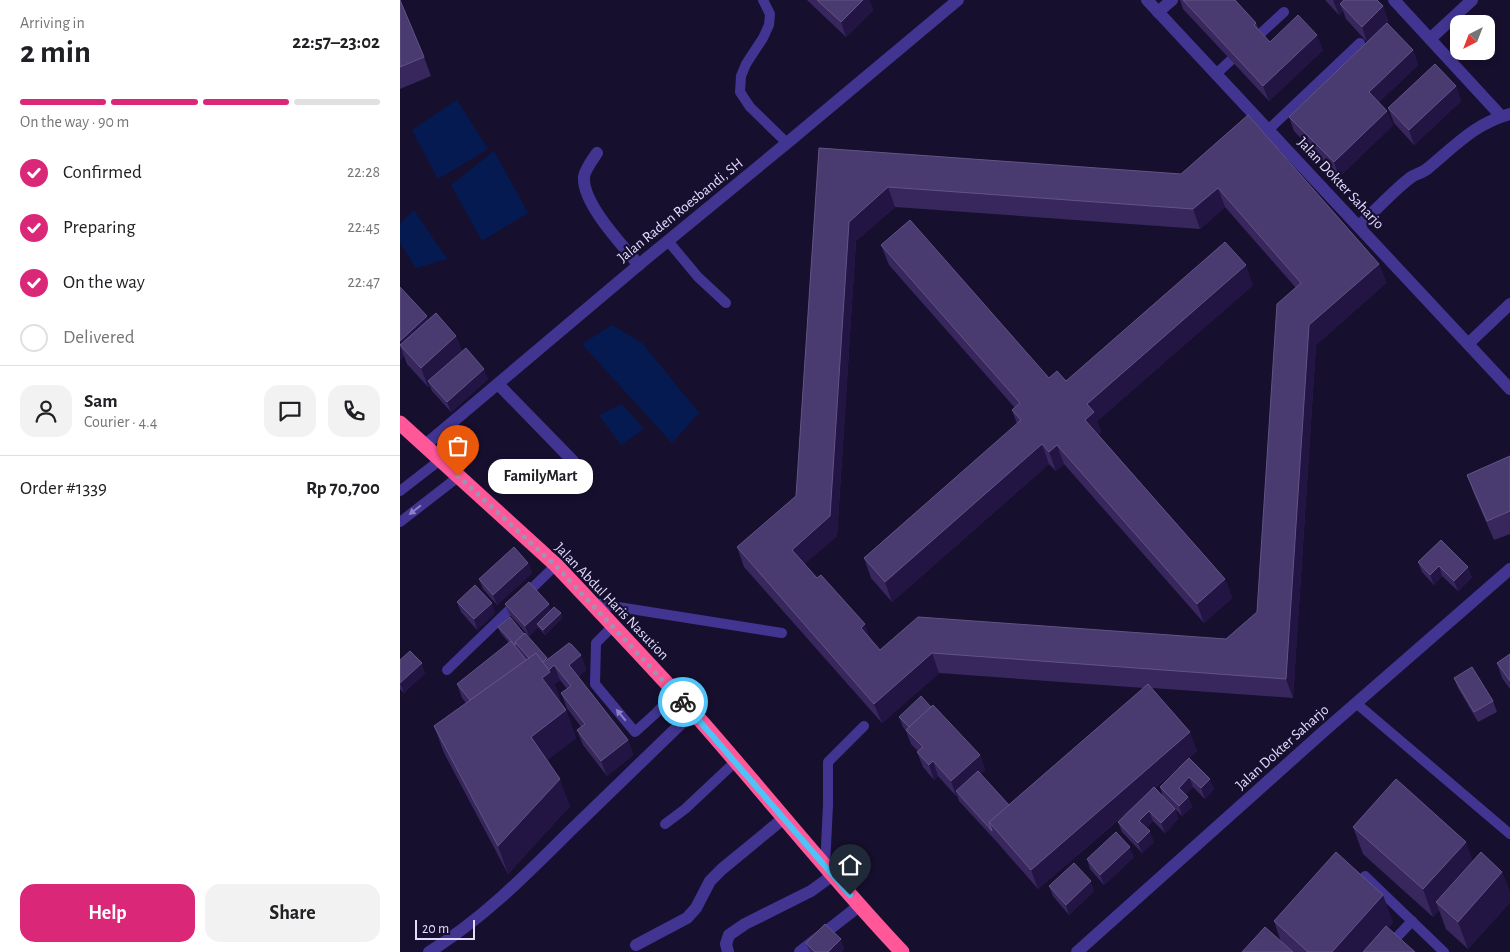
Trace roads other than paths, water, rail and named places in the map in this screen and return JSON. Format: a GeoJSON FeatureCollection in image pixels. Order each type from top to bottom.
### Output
{"type":"FeatureCollection","features":[{"type":"Feature","properties":{"kind":"highway","name":"Jalan Abdul Haris Nasution"},"geometry":{"type":"LineString","coordinates":[[400,423],[556,566],[613,626],[693,712],[859,906],[902,952]]}},
{"type":"Feature","properties":{"kind":"street","name":"Jalan Raden Roesbandi, SH"},"geometry":{"type":"LineString","coordinates":[[424,446],[958,0]]}},
{"type":"Feature","properties":{"kind":"street","name":"Jalan Dokter Saharjo"},"geometry":{"type":"LineString","coordinates":[[1146,0],[1510,389]]}},
{"type":"Feature","properties":{"kind":"street"},"geometry":{"type":"LineString","coordinates":[[1158,12],[1172,0]]}},
{"type":"Feature","properties":{"kind":"street"},"geometry":{"type":"LineString","coordinates":[[1359,226],[1411,177],[1425,171],[1462,138],[1480,126],[1506,115],[1394,0]]}},
{"type":"Feature","properties":{"kind":"street"},"geometry":{"type":"LineString","coordinates":[[1430,39],[1472,0]]}},
{"type":"Feature","properties":{"kind":"street"},"geometry":{"type":"LineString","coordinates":[[597,153],[584,174],[584,189],[597,212],[639,265]]}},
{"type":"Feature","properties":{"kind":"street"},"geometry":{"type":"LineString","coordinates":[[1469,343],[1510,304]]}},
{"type":"Feature","properties":{"kind":"street"},"geometry":{"type":"LineString","coordinates":[[498,384],[573,461]]}},
{"type":"Feature","properties":{"kind":"street","name":"Jalan Dokter Saharjo"},"geometry":{"type":"LineString","coordinates":[[1077,952],[1356,703],[1510,569]]}},
{"type":"Feature","properties":{"kind":"street"},"geometry":{"type":"LineString","coordinates":[[429,952],[478,919],[529,873],[693,712]]}},
{"type":"Feature","properties":{"kind":"street"},"geometry":{"type":"LineString","coordinates":[[636,945],[687,918],[696,908],[710,881],[784,818]]}},
{"type":"Feature","properties":{"kind":"street"},"geometry":{"type":"LineString","coordinates":[[728,952],[726,944],[729,935],[745,924],[811,891],[829,870]]}},
{"type":"Feature","properties":{"kind":"street"},"geometry":{"type":"LineString","coordinates":[[800,952],[859,906]]}},
{"type":"Feature","properties":{"kind":"lane"},"geometry":{"type":"LineString","coordinates":[[763,0],[770,14],[769,25],[746,64],[741,76],[740,92],[750,107],[787,143]]}},
{"type":"Feature","properties":{"kind":"lane"},"geometry":{"type":"LineString","coordinates":[[1259,35],[1284,12]]}},
{"type":"Feature","properties":{"kind":"lane"},"geometry":{"type":"LineString","coordinates":[[1268,130],[1360,43]]}},
{"type":"Feature","properties":{"kind":"lane"},"geometry":{"type":"LineString","coordinates":[[1216,74],[1231,60]]}},
{"type":"Feature","properties":{"kind":"lane"},"geometry":{"type":"LineString","coordinates":[[668,241],[698,277],[726,303]]}},
{"type":"Feature","properties":{"kind":"lane"},"geometry":{"type":"LineString","coordinates":[[400,491],[440,460]]}},
{"type":"Feature","properties":{"kind":"lane"},"geometry":{"type":"LineString","coordinates":[[400,522],[458,476]]}},
{"type":"Feature","properties":{"kind":"lane"},"geometry":{"type":"LineString","coordinates":[[447,670],[556,566]]}},
{"type":"Feature","properties":{"kind":"lane"},"geometry":{"type":"LineString","coordinates":[[591,603],[782,633]]}},
{"type":"Feature","properties":{"kind":"lane"},"geometry":{"type":"LineString","coordinates":[[613,626],[596,643],[595,684],[635,732],[675,693]]}},
{"type":"Feature","properties":{"kind":"lane"},"geometry":{"type":"LineString","coordinates":[[1356,703],[1510,834]]}},
{"type":"Feature","properties":{"kind":"lane"},"geometry":{"type":"LineString","coordinates":[[829,870],[828,762],[864,726]]}},
{"type":"Feature","properties":{"kind":"lane"},"geometry":{"type":"LineString","coordinates":[[665,824],[685,809],[735,762]]}},
{"type":"Feature","properties":{"kind":"lane"},"geometry":{"type":"LineString","coordinates":[[1365,876],[1444,952]]}},
{"type":"Feature","properties":{"kind":"lane"},"geometry":{"type":"LineString","coordinates":[[1383,952],[1412,921]]}},
{"type":"Feature","properties":{"kind":"water"},"geometry":{"type":"Polygon","coordinates":[[[457,100],[488,149],[438,179],[412,130],[457,100]]]}},
{"type":"Feature","properties":{"kind":"water"},"geometry":{"type":"Polygon","coordinates":[[[494,151],[528,213],[482,241],[451,185],[494,151]]]}},
{"type":"Feature","properties":{"kind":"water"},"geometry":{"type":"Polygon","coordinates":[[[414,210],[447,259],[416,268],[400,243],[400,223],[414,210]]]}},
{"type":"Feature","properties":{"kind":"water"},"geometry":{"type":"Polygon","coordinates":[[[612,325],[642,343],[699,413],[672,443],[582,344],[612,325]]]}},
{"type":"Feature","properties":{"kind":"water"},"geometry":{"type":"Polygon","coordinates":[[[622,404],[644,429],[621,445],[599,415],[622,404]]]}},
{"type":"Feature","properties":{"kind":"place","name":"FamilyMart"},"geometry":{"type":"Point","coordinates":[458,476]}}]}
